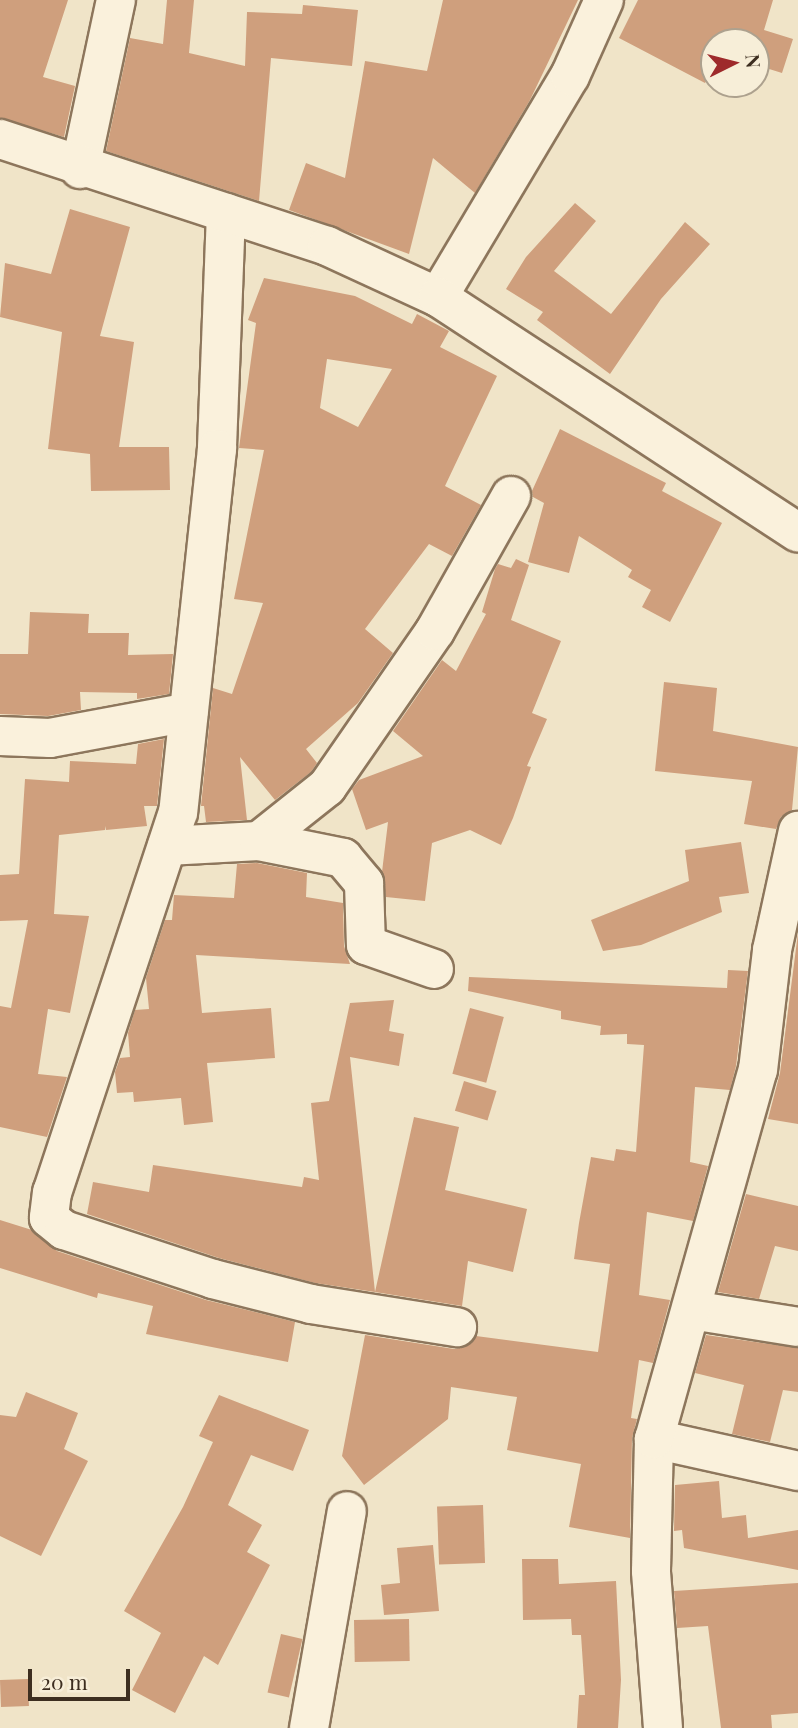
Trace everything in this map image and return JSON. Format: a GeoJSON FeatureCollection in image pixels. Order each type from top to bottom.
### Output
{"type":"FeatureCollection","features":[{"type":"Feature","properties":{"kind":"street"},"geometry":{"type":"LineString","coordinates":[[80,169],[116,0]]}},
{"type":"Feature","properties":{"kind":"street"},"geometry":{"type":"LineString","coordinates":[[438,297],[570,76],[604,0]]}},
{"type":"Feature","properties":{"kind":"street"},"geometry":{"type":"LineString","coordinates":[[0,139],[80,169],[327,246],[438,297],[798,533]]}},
{"type":"Feature","properties":{"kind":"street"},"geometry":{"type":"LineString","coordinates":[[226,213],[217,449],[178,813],[52,1192],[49,1218],[64,1230],[213,1279],[311,1304],[457,1327]]}},
{"type":"Feature","properties":{"kind":"street"},"geometry":{"type":"LineString","coordinates":[[259,841],[327,787],[435,631],[511,496]]}},
{"type":"Feature","properties":{"kind":"street"},"geometry":{"type":"LineString","coordinates":[[0,736],[50,738],[190,712]]}},
{"type":"Feature","properties":{"kind":"street"},"geometry":{"type":"LineString","coordinates":[[663,1728],[651,1572],[654,1439],[758,1070],[772,950],[798,831]]}},
{"type":"Feature","properties":{"kind":"street"},"geometry":{"type":"LineString","coordinates":[[167,846],[259,841],[343,858],[364,884],[366,945],[434,969]]}},
{"type":"Feature","properties":{"kind":"street"},"geometry":{"type":"LineString","coordinates":[[691,1310],[798,1327]]}},
{"type":"Feature","properties":{"kind":"street"},"geometry":{"type":"LineString","coordinates":[[654,1439],[798,1471]]}},
{"type":"Feature","properties":{"kind":"street"},"geometry":{"type":"LineString","coordinates":[[309,1728],[348,1511]]}},
{"type":"Feature","properties":{"kind":"building"},"geometry":{"type":"Polygon","coordinates":[[[0,0],[68,0],[43,77],[75,86],[64,137],[0,118],[0,0]]]}},
{"type":"Feature","properties":{"kind":"building"},"geometry":{"type":"Polygon","coordinates":[[[167,0],[194,0],[189,53],[245,66],[247,12],[302,14],[303,5],[358,10],[352,66],[271,58],[259,201],[106,151],[130,38],[163,44],[167,0]]]}},
{"type":"Feature","properties":{"kind":"building"},"geometry":{"type":"Polygon","coordinates":[[[443,0],[578,0],[530,100],[475,193],[433,158],[409,254],[289,210],[306,163],[345,178],[365,61],[427,71],[443,0]]]}},
{"type":"Feature","properties":{"kind":"building"},"geometry":{"type":"Polygon","coordinates":[[[638,0],[773,0],[765,28],[700,28],[700,80],[619,38],[638,0]]]}},
{"type":"Feature","properties":{"kind":"building"},"geometry":{"type":"Polygon","coordinates":[[[770,32],[793,39],[782,73],[770,69],[770,32]]]}},
{"type":"Feature","properties":{"kind":"building"},"geometry":{"type":"Polygon","coordinates":[[[575,203],[596,221],[554,271],[611,314],[685,222],[710,244],[661,299],[610,374],[537,320],[543,312],[506,289],[526,257],[575,203]]]}},
{"type":"Feature","properties":{"kind":"building"},"geometry":{"type":"Polygon","coordinates":[[[70,209],[130,227],[100,336],[134,342],[119,447],[169,447],[170,490],[91,491],[90,454],[48,449],[62,332],[0,317],[5,263],[51,274],[70,209]]]}},
{"type":"Feature","properties":{"kind":"building"},"geometry":{"type":"Polygon","coordinates":[[[264,278],[355,296],[412,324],[417,314],[449,331],[440,347],[497,376],[445,486],[481,505],[452,556],[429,544],[365,629],[393,653],[358,703],[306,749],[317,763],[311,772],[275,800],[240,757],[247,820],[206,822],[204,806],[201,806],[213,688],[232,694],[263,603],[234,599],[264,450],[239,448],[256,323],[248,320],[264,278]],[[327,359],[320,408],[358,427],[392,369],[327,359]]]}},
{"type":"Feature","properties":{"kind":"building"},"geometry":{"type":"Polygon","coordinates":[[[560,429],[666,483],[662,491],[722,523],[670,622],[642,607],[651,590],[628,577],[632,570],[579,536],[569,573],[528,562],[544,503],[533,497],[532,491],[560,429]]]}},
{"type":"Feature","properties":{"kind":"building"},"geometry":{"type":"Polygon","coordinates":[[[516,559],[529,565],[511,620],[561,641],[532,713],[547,719],[527,766],[531,767],[513,818],[501,845],[470,830],[432,843],[425,901],[386,897],[382,872],[388,822],[366,830],[352,789],[359,780],[423,756],[393,731],[442,660],[456,671],[486,614],[482,612],[495,569],[498,564],[511,568],[516,559]]]}},
{"type":"Feature","properties":{"kind":"building"},"geometry":{"type":"Polygon","coordinates":[[[30,612],[89,614],[88,633],[129,633],[128,655],[173,654],[169,694],[137,699],[137,693],[80,692],[81,710],[48,716],[0,714],[0,654],[28,654],[30,612]]]}},
{"type":"Feature","properties":{"kind":"building"},"geometry":{"type":"Polygon","coordinates":[[[664,682],[717,688],[713,731],[798,747],[792,810],[781,817],[776,829],[744,824],[752,781],[655,771],[664,682]]]}},
{"type":"Feature","properties":{"kind":"building"},"geometry":{"type":"Polygon","coordinates":[[[164,739],[157,806],[144,806],[147,826],[106,830],[106,826],[105,830],[59,835],[54,914],[89,916],[70,1013],[48,1009],[38,1074],[67,1077],[47,1137],[0,1127],[0,1006],[11,1008],[28,920],[0,921],[0,875],[19,874],[25,779],[69,782],[70,761],[136,764],[138,744],[164,739]]]}},
{"type":"Feature","properties":{"kind":"building"},"geometry":{"type":"Polygon","coordinates":[[[741,842],[749,893],[719,897],[722,912],[641,945],[603,951],[591,920],[689,881],[685,850],[741,842]]]}},
{"type":"Feature","properties":{"kind":"building"},"geometry":{"type":"Polygon","coordinates":[[[257,863],[307,873],[306,897],[343,903],[344,946],[350,964],[196,955],[202,1013],[271,1008],[275,1058],[207,1063],[213,1122],[184,1125],[181,1098],[134,1102],[133,1092],[117,1093],[115,1072],[120,1058],[130,1057],[128,1033],[135,1010],[149,1009],[146,978],[165,920],[172,920],[174,895],[234,898],[237,864],[257,863]]]}},
{"type":"Feature","properties":{"kind":"building"},"geometry":{"type":"Polygon","coordinates":[[[798,933],[798,1124],[768,1119],[780,1073],[798,933]]]}},
{"type":"Feature","properties":{"kind":"building"},"geometry":{"type":"Polygon","coordinates":[[[728,970],[748,971],[736,1066],[730,1090],[695,1087],[690,1162],[708,1166],[693,1221],[647,1212],[639,1295],[670,1300],[653,1363],[639,1360],[631,1418],[637,1419],[632,1438],[630,1538],[569,1527],[581,1464],[507,1450],[517,1397],[451,1387],[448,1419],[364,1485],[342,1456],[365,1335],[454,1349],[465,1347],[476,1336],[598,1352],[610,1264],[574,1259],[579,1223],[591,1157],[614,1161],[616,1149],[636,1152],[644,1045],[627,1044],[627,1034],[600,1035],[601,1026],[561,1019],[561,1011],[468,991],[469,977],[727,988],[728,970]]]}},
{"type":"Feature","properties":{"kind":"building"},"geometry":{"type":"Polygon","coordinates":[[[394,1000],[389,1031],[404,1034],[399,1066],[350,1057],[375,1292],[315,1283],[219,1258],[87,1214],[93,1182],[149,1192],[153,1165],[302,1187],[304,1177],[319,1180],[311,1103],[329,1101],[350,1003],[394,1000]]]}},
{"type":"Feature","properties":{"kind":"building"},"geometry":{"type":"Polygon","coordinates":[[[470,1008],[504,1017],[486,1083],[452,1074],[470,1008]]]}},
{"type":"Feature","properties":{"kind":"building"},"geometry":{"type":"Polygon","coordinates":[[[464,1081],[497,1091],[487,1121],[455,1111],[464,1081]]]}},
{"type":"Feature","properties":{"kind":"building"},"geometry":{"type":"Polygon","coordinates":[[[414,1117],[459,1127],[445,1190],[527,1209],[513,1272],[468,1261],[462,1306],[375,1292],[414,1117]]]}},
{"type":"Feature","properties":{"kind":"building"},"geometry":{"type":"Polygon","coordinates":[[[746,1194],[798,1206],[798,1251],[775,1246],[759,1299],[718,1292],[746,1194]]]}},
{"type":"Feature","properties":{"kind":"building"},"geometry":{"type":"Polygon","coordinates":[[[0,1220],[32,1230],[57,1251],[206,1300],[295,1322],[288,1362],[146,1334],[153,1306],[98,1293],[97,1298],[0,1268],[0,1220]]]}},
{"type":"Feature","properties":{"kind":"building"},"geometry":{"type":"Polygon","coordinates":[[[706,1335],[798,1348],[798,1392],[783,1390],[770,1442],[732,1434],[744,1385],[695,1373],[706,1335]]]}},
{"type":"Feature","properties":{"kind":"building"},"geometry":{"type":"Polygon","coordinates":[[[26,1392],[78,1413],[64,1449],[88,1461],[41,1556],[0,1536],[0,1415],[16,1417],[26,1392]]]}},
{"type":"Feature","properties":{"kind":"building"},"geometry":{"type":"Polygon","coordinates":[[[219,1395],[309,1430],[293,1471],[251,1455],[228,1505],[262,1525],[247,1552],[270,1565],[218,1665],[204,1656],[175,1713],[132,1690],[161,1633],[124,1611],[183,1507],[213,1442],[199,1436],[219,1395]]]}},
{"type":"Feature","properties":{"kind":"building"},"geometry":{"type":"Polygon","coordinates":[[[719,1481],[722,1518],[746,1515],[748,1538],[798,1530],[798,1570],[684,1548],[682,1530],[674,1531],[675,1485],[719,1481]]]}},
{"type":"Feature","properties":{"kind":"building"},"geometry":{"type":"Polygon","coordinates":[[[483,1505],[485,1563],[439,1565],[437,1507],[483,1505]]]}},
{"type":"Feature","properties":{"kind":"building"},"geometry":{"type":"Polygon","coordinates":[[[433,1545],[439,1611],[384,1615],[381,1585],[400,1583],[397,1548],[433,1545]]]}},
{"type":"Feature","properties":{"kind":"building"},"geometry":{"type":"Polygon","coordinates":[[[522,1559],[558,1559],[559,1584],[616,1581],[621,1680],[618,1728],[577,1728],[579,1695],[585,1695],[581,1635],[572,1635],[571,1619],[523,1620],[522,1559]]]}},
{"type":"Feature","properties":{"kind":"building"},"geometry":{"type":"Polygon","coordinates":[[[798,1583],[798,1713],[771,1715],[772,1728],[721,1728],[708,1626],[677,1628],[674,1591],[798,1583]]]}},
{"type":"Feature","properties":{"kind":"building"},"geometry":{"type":"Polygon","coordinates":[[[409,1619],[410,1661],[355,1662],[354,1620],[409,1619]]]}},
{"type":"Feature","properties":{"kind":"building"},"geometry":{"type":"Polygon","coordinates":[[[281,1634],[302,1639],[289,1697],[268,1692],[281,1634]]]}},
{"type":"Feature","properties":{"kind":"building"},"geometry":{"type":"Polygon","coordinates":[[[28,1679],[29,1706],[1,1707],[0,1680],[28,1679]]]}}]}
